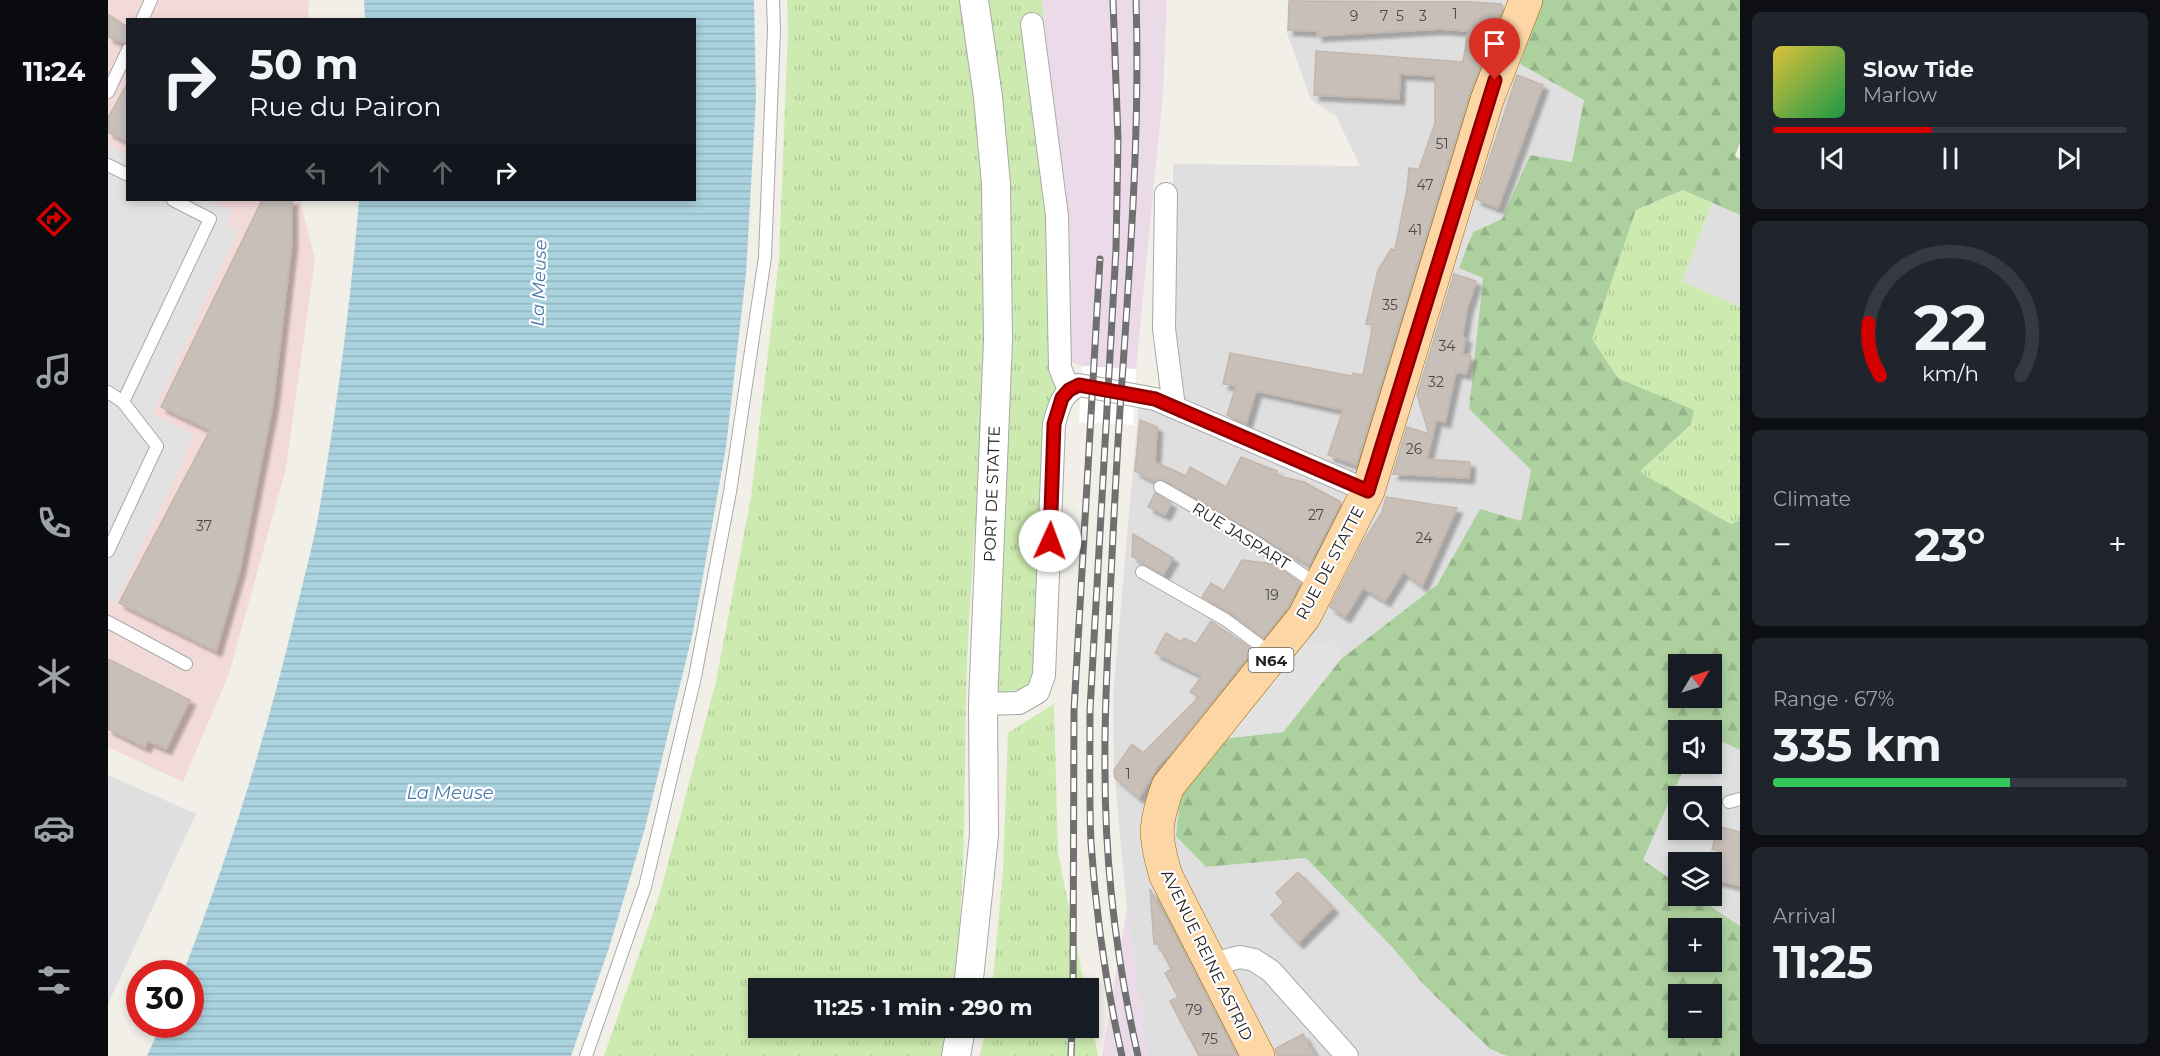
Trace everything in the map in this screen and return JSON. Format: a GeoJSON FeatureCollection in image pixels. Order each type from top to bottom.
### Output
{"type":"FeatureCollection","features":[{"type":"Feature","properties":{"kind":"main road","name":"RUE DE STATTE"},"geometry":{"type":"LineString","coordinates":[[1157,817],[1168,786],[1304,617],[1368,491],[1488,100],[1526,0]]}},
{"type":"Feature","properties":{"kind":"main road","name":"AVENUE REINE ASTRID"},"geometry":{"type":"LineString","coordinates":[[1157,817],[1157,848],[1166,876],[1258,1056]]}},
{"type":"Feature","properties":{"kind":"street","name":"PORT DE STATTE"},"geometry":{"type":"LineString","coordinates":[[969,978],[984,835],[983,704],[998,340],[996,184],[988,97],[974,0]]}},
{"type":"Feature","properties":{"kind":"street"},"geometry":{"type":"LineString","coordinates":[[1032,24],[1058,216],[1060,368],[1069,390]]}},
{"type":"Feature","properties":{"kind":"street"},"geometry":{"type":"LineString","coordinates":[[1166,194],[1164,329],[1174,407]]}},
{"type":"Feature","properties":{"kind":"street"},"geometry":{"type":"LineString","coordinates":[[983,704],[1019,703],[1038,692],[1044,675],[1054,424],[1062,398],[1069,390],[1079,385],[1155,399],[1368,491]]}},
{"type":"Feature","properties":{"kind":"street"},"geometry":{"type":"LineString","coordinates":[[1212,964],[1240,957],[1254,960],[1271,971],[1347,1056]]}},
{"type":"Feature","properties":{"kind":"street"},"geometry":{"type":"LineString","coordinates":[[956,1056],[959,1038]]}},
{"type":"Feature","properties":{"kind":"lane"},"geometry":{"type":"LineString","coordinates":[[143,18],[151,0]]}},
{"type":"Feature","properties":{"kind":"lane"},"geometry":{"type":"LineString","coordinates":[[586,1056],[645,887],[695,677],[730,492],[765,257],[774,30],[772,0]]}},
{"type":"Feature","properties":{"kind":"lane"},"geometry":{"type":"LineString","coordinates":[[108,92],[126,54]]}},
{"type":"Feature","properties":{"kind":"lane"},"geometry":{"type":"LineString","coordinates":[[108,165],[126,175]]}},
{"type":"Feature","properties":{"kind":"lane"},"geometry":{"type":"LineString","coordinates":[[123,402],[210,219],[175,201]]}},
{"type":"Feature","properties":{"kind":"lane"},"geometry":{"type":"LineString","coordinates":[[108,392],[123,402],[157,446],[108,551]]}},
{"type":"Feature","properties":{"kind":"lane","name":"RUE JASPART"},"geometry":{"type":"LineString","coordinates":[[1160,488],[1254,541],[1320,587]]}},
{"type":"Feature","properties":{"kind":"lane"},"geometry":{"type":"LineString","coordinates":[[1142,572],[1226,620],[1274,655]]}},
{"type":"Feature","properties":{"kind":"lane"},"geometry":{"type":"LineString","coordinates":[[108,622],[186,664]]}},
{"type":"Feature","properties":{"kind":"shaded area"},"geometry":{"type":"Polygon","coordinates":[[[108,0],[309,0],[308,18],[126,18],[126,201],[300,201],[315,259],[286,468],[229,674],[183,782],[108,747],[108,0]]]}},
{"type":"Feature","properties":{"kind":"shaded area"},"geometry":{"type":"Polygon","coordinates":[[[1042,0],[1167,0],[1163,93],[1136,369],[1082,366],[1069,361],[1062,193],[1042,0]]]}},
{"type":"Feature","properties":{"kind":"shaded area"},"geometry":{"type":"Polygon","coordinates":[[[1289,0],[1541,0],[1584,100],[1572,162],[1530,155],[1502,219],[1473,232],[1459,268],[1483,277],[1469,409],[1531,470],[1521,522],[1480,509],[1437,585],[1341,659],[1335,642],[1305,645],[1203,767],[1206,867],[1306,858],[1392,947],[1424,985],[1490,1049],[1507,1056],[1147,1056],[1127,909],[1114,770],[1113,695],[1139,402],[1172,398],[1173,164],[1360,166],[1336,116],[1311,100],[1287,33],[1289,0]]]}},
{"type":"Feature","properties":{"kind":"shaded area"},"geometry":{"type":"Polygon","coordinates":[[[108,146],[126,155],[126,201],[211,201],[231,211],[226,226],[238,230],[153,413],[194,436],[115,604],[108,601],[108,146]]]}},
{"type":"Feature","properties":{"kind":"shaded area"},"geometry":{"type":"Polygon","coordinates":[[[1712,203],[1740,215],[1740,307],[1682,281],[1712,203]]]}},
{"type":"Feature","properties":{"kind":"shaded area"},"geometry":{"type":"Polygon","coordinates":[[[1336,642],[1341,659],[1283,732],[1229,738],[1305,645],[1336,642]]]}},
{"type":"Feature","properties":{"kind":"shaded area"},"geometry":{"type":"Polygon","coordinates":[[[1722,742],[1740,750],[1740,926],[1710,906],[1722,906],[1722,852],[1668,852],[1668,877],[1643,860],[1668,804],[1668,840],[1722,840],[1722,786],[1676,786],[1682,774],[1722,774],[1722,742]]]}},
{"type":"Feature","properties":{"kind":"shaded area"},"geometry":{"type":"Polygon","coordinates":[[[108,775],[196,814],[128,960],[126,960],[126,965],[108,1004],[108,775]]]}},
{"type":"Feature","properties":{"kind":"shaded area"},"geometry":{"type":"Polygon","coordinates":[[[1127,909],[1148,1056],[1102,1056],[1127,909]]]}},
{"type":"Feature","properties":{"kind":"green space"},"geometry":{"type":"Polygon","coordinates":[[[787,0],[960,0],[981,176],[986,330],[967,665],[961,908],[954,978],[748,978],[748,1038],[947,1038],[944,1056],[604,1056],[660,893],[716,681],[751,497],[779,259],[788,30],[787,0]]]}},
{"type":"Feature","properties":{"kind":"green space"},"geometry":{"type":"Polygon","coordinates":[[[974,0],[1042,0],[1044,23],[1033,24],[1060,368],[1038,692],[983,704],[998,340],[974,0]]]}},
{"type":"Feature","properties":{"kind":"green space"},"geometry":{"type":"Polygon","coordinates":[[[1541,0],[1740,0],[1740,142],[1735,156],[1740,159],[1740,215],[1683,190],[1636,210],[1592,339],[1618,378],[1694,410],[1691,425],[1639,472],[1731,524],[1740,520],[1740,750],[1722,742],[1722,720],[1668,720],[1668,774],[1682,774],[1676,786],[1668,786],[1668,804],[1643,860],[1668,877],[1668,906],[1710,906],[1740,926],[1740,1056],[1507,1056],[1490,1049],[1424,985],[1392,947],[1306,858],[1206,867],[1176,836],[1180,798],[1229,738],[1283,732],[1341,659],[1437,585],[1480,509],[1521,521],[1531,470],[1469,409],[1483,278],[1459,268],[1473,232],[1502,219],[1530,155],[1572,162],[1584,100],[1520,64],[1541,0]]]}},
{"type":"Feature","properties":{"kind":"green space"},"geometry":{"type":"Polygon","coordinates":[[[1683,190],[1712,203],[1682,281],[1740,307],[1740,520],[1731,524],[1638,472],[1691,426],[1694,410],[1618,378],[1592,339],[1636,210],[1683,190]]]}},
{"type":"Feature","properties":{"kind":"green space"},"geometry":{"type":"Polygon","coordinates":[[[1054,704],[1058,853],[1083,978],[993,978],[1003,872],[1008,733],[1054,704]]]}},
{"type":"Feature","properties":{"kind":"green space"},"geometry":{"type":"Polygon","coordinates":[[[984,1038],[1095,1038],[1098,1056],[980,1056],[984,1038]]]}},
{"type":"Feature","properties":{"kind":"water","name":"La Meuse"},"geometry":{"type":"Polygon","coordinates":[[[364,0],[754,0],[756,98],[746,274],[726,447],[693,632],[645,828],[609,948],[571,1056],[147,1056],[155,1038],[204,1038],[204,960],[188,960],[246,794],[273,703],[315,534],[342,362],[359,201],[696,201],[696,18],[365,18],[364,0]]]}},
{"type":"Feature","properties":{"kind":"pier"},"geometry":{"type":"Polygon","coordinates":[[[1082,366],[1136,369],[1133,425],[1079,422],[1082,366]]]}},
{"type":"Feature","properties":{"kind":"building"},"geometry":{"type":"Polygon","coordinates":[[[1289,1],[1472,2],[1501,4],[1503,7],[1469,95],[1356,465],[1328,455],[1343,410],[1256,391],[1246,424],[1227,415],[1236,386],[1223,384],[1230,353],[1352,376],[1353,373],[1363,375],[1373,325],[1366,324],[1378,270],[1391,249],[1395,250],[1409,168],[1419,169],[1435,123],[1435,76],[1400,74],[1399,99],[1314,95],[1316,51],[1463,62],[1468,31],[1439,29],[1317,36],[1317,31],[1288,30],[1289,1]]]}},
{"type":"Feature","properties":{"kind":"building"},"geometry":{"type":"Polygon","coordinates":[[[108,14],[126,27],[126,42],[108,37],[108,14]]]}},
{"type":"Feature","properties":{"kind":"building"},"geometry":{"type":"Polygon","coordinates":[[[1517,75],[1543,85],[1498,208],[1476,199],[1517,75]]]}},
{"type":"Feature","properties":{"kind":"building"},"geometry":{"type":"Polygon","coordinates":[[[126,86],[126,141],[108,132],[108,118],[126,86]]]}},
{"type":"Feature","properties":{"kind":"building"},"geometry":{"type":"Polygon","coordinates":[[[262,201],[292,201],[292,243],[273,404],[240,569],[216,651],[119,603],[210,430],[161,407],[262,201]]]}},
{"type":"Feature","properties":{"kind":"building"},"geometry":{"type":"Polygon","coordinates":[[[1454,274],[1476,281],[1467,309],[1462,337],[1466,338],[1462,354],[1471,356],[1466,374],[1456,372],[1445,422],[1436,420],[1427,459],[1470,462],[1469,478],[1393,474],[1407,427],[1429,434],[1417,395],[1454,274]]]}},
{"type":"Feature","properties":{"kind":"building"},"geometry":{"type":"Polygon","coordinates":[[[1140,420],[1157,427],[1155,462],[1186,476],[1190,467],[1226,487],[1241,457],[1277,471],[1275,475],[1304,482],[1341,502],[1309,565],[1164,480],[1154,481],[1135,471],[1140,420]]]}},
{"type":"Feature","properties":{"kind":"building"},"geometry":{"type":"Polygon","coordinates":[[[1155,493],[1171,503],[1165,515],[1148,507],[1155,493]]]}},
{"type":"Feature","properties":{"kind":"building"},"geometry":{"type":"Polygon","coordinates":[[[1386,497],[1457,508],[1422,586],[1403,572],[1385,601],[1363,588],[1345,617],[1330,607],[1362,544],[1382,512],[1386,497]]]}},
{"type":"Feature","properties":{"kind":"building"},"geometry":{"type":"Polygon","coordinates":[[[1133,534],[1173,558],[1163,575],[1132,556],[1133,534]]]}},
{"type":"Feature","properties":{"kind":"building"},"geometry":{"type":"Polygon","coordinates":[[[1242,560],[1273,564],[1300,583],[1288,607],[1263,638],[1231,613],[1202,597],[1211,583],[1224,591],[1242,560]]]}},
{"type":"Feature","properties":{"kind":"building"},"geometry":{"type":"Polygon","coordinates":[[[1211,621],[1253,650],[1176,747],[1157,767],[1139,798],[1115,778],[1114,770],[1132,744],[1143,753],[1199,697],[1190,692],[1202,676],[1155,653],[1166,633],[1181,642],[1184,638],[1196,644],[1211,621]]]}},
{"type":"Feature","properties":{"kind":"building"},"geometry":{"type":"Polygon","coordinates":[[[108,659],[190,700],[166,749],[148,741],[145,747],[108,729],[108,659]]]}},
{"type":"Feature","properties":{"kind":"building"},"geometry":{"type":"Polygon","coordinates":[[[1722,827],[1740,832],[1740,886],[1722,882],[1722,852],[1712,849],[1714,840],[1722,840],[1722,827]]]}},
{"type":"Feature","properties":{"kind":"building"},"geometry":{"type":"Polygon","coordinates":[[[1298,872],[1333,908],[1298,943],[1271,915],[1284,902],[1276,893],[1298,872]]]}},
{"type":"Feature","properties":{"kind":"building"},"geometry":{"type":"Polygon","coordinates":[[[1150,889],[1237,1056],[1199,1056],[1175,1011],[1170,1001],[1178,997],[1165,973],[1171,969],[1158,944],[1154,944],[1150,889]]]}},
{"type":"Feature","properties":{"kind":"building"},"geometry":{"type":"Polygon","coordinates":[[[1303,1034],[1315,1056],[1277,1056],[1275,1049],[1303,1034]]]}},
{"type":"Feature","properties":{"kind":"railway"},"geometry":{"type":"LineString","coordinates":[[1113,0],[1118,139],[1116,249],[1090,710],[1090,793],[1091,843],[1099,924],[1106,977],[1122,1056]]}},
{"type":"Feature","properties":{"kind":"railway"},"geometry":{"type":"LineString","coordinates":[[1136,0],[1137,92],[1134,184],[1116,481],[1105,749],[1110,879],[1118,950],[1138,1056]]}},
{"type":"Feature","properties":{"kind":"railway"},"geometry":{"type":"LineString","coordinates":[[1073,978],[1074,710],[1100,259]]}},
{"type":"Feature","properties":{"kind":"railway"},"geometry":{"type":"LineString","coordinates":[[1071,1056],[1072,1038]]}},
{"type":"Feature","properties":{"kind":"route"},"geometry":{"type":"LineString","coordinates":[[1050,541],[1054,424],[1062,398],[1069,390],[1079,385],[1155,399],[1368,491],[1495,80]]}}]}
